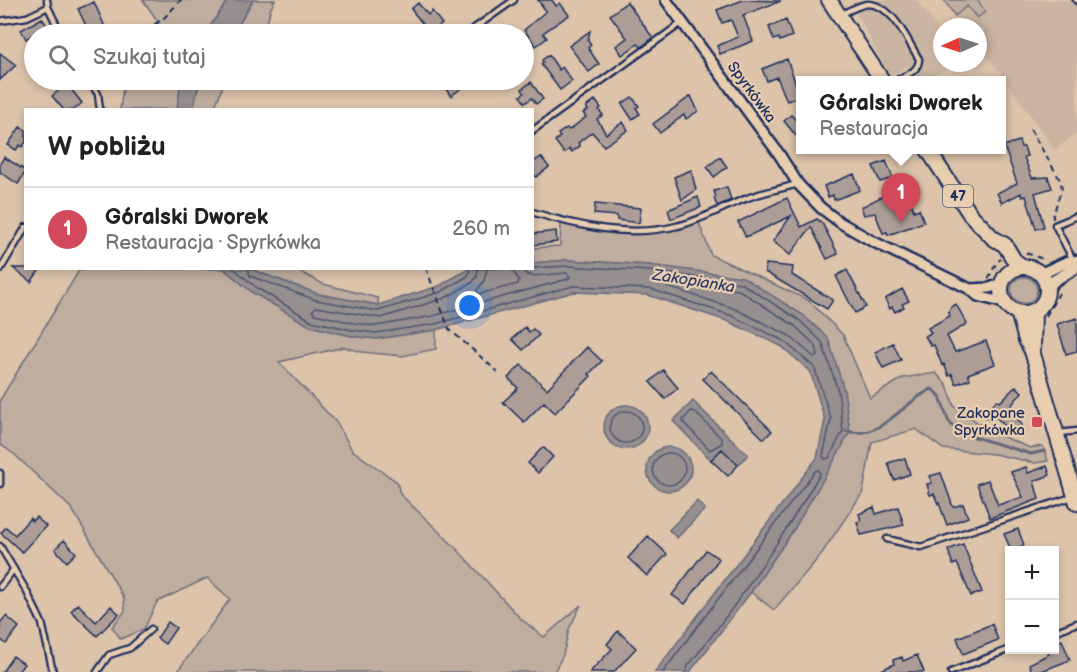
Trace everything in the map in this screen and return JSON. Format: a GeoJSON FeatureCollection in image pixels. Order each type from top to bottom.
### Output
{"type":"FeatureCollection","features":[{"type":"Feature","properties":{"kind":"main road"},"geometry":{"type":"LineString","coordinates":[[829,0],[879,76]]}},
{"type":"Feature","properties":{"kind":"main road","name":"47"},"geometry":{"type":"LineString","coordinates":[[931,154],[970,214],[993,238],[1005,266],[1002,294],[1005,303]]}},
{"type":"Feature","properties":{"kind":"main road","name":"47"},"geometry":{"type":"LineString","coordinates":[[993,238],[1003,242],[1014,260],[1023,267]]}},
{"type":"Feature","properties":{"kind":"main road"},"geometry":{"type":"LineString","coordinates":[[1004,280],[1014,270],[1023,267],[1038,272],[1044,279],[1047,289],[1042,304],[1034,311],[1018,312],[1005,303]]}},
{"type":"Feature","properties":{"kind":"main road"},"geometry":{"type":"LineString","coordinates":[[1032,351],[1034,311]]}},
{"type":"Feature","properties":{"kind":"main road"},"geometry":{"type":"LineString","coordinates":[[1018,312],[1026,340],[1032,351],[1076,500]]}},
{"type":"Feature","properties":{"kind":"street","name":"Spyrkówka"},"geometry":{"type":"LineString","coordinates":[[666,0],[779,154],[798,184],[821,207],[841,223],[978,296],[1005,303]]}},
{"type":"Feature","properties":{"kind":"street"},"geometry":{"type":"LineString","coordinates":[[1038,272],[1045,272],[1067,262],[1076,262],[1074,269],[1052,282],[1047,289]]}},
{"type":"Feature","properties":{"kind":"street"},"geometry":{"type":"LineString","coordinates":[[970,290],[989,288],[1004,280]]}},
{"type":"Feature","properties":{"kind":"lane"},"geometry":{"type":"LineString","coordinates":[[47,0],[56,24]]}},
{"type":"Feature","properties":{"kind":"lane"},"geometry":{"type":"LineString","coordinates":[[480,24],[514,0]]}},
{"type":"Feature","properties":{"kind":"lane"},"geometry":{"type":"LineString","coordinates":[[839,15],[868,4],[891,14],[919,58],[919,65],[916,69],[905,76]]}},
{"type":"Feature","properties":{"kind":"lane"},"geometry":{"type":"LineString","coordinates":[[0,21],[27,17],[48,7]]}},
{"type":"Feature","properties":{"kind":"lane"},"geometry":{"type":"LineString","coordinates":[[534,130],[683,22]]}},
{"type":"Feature","properties":{"kind":"lane"},"geometry":{"type":"LineString","coordinates":[[95,90],[100,108]]}},
{"type":"Feature","properties":{"kind":"lane"},"geometry":{"type":"LineString","coordinates":[[534,213],[562,221],[607,229],[640,231],[678,226],[748,197],[798,184]]}},
{"type":"Feature","properties":{"kind":"lane"},"geometry":{"type":"LineString","coordinates":[[1076,262],[1055,225],[1077,216]]}},
{"type":"Feature","properties":{"kind":"lane"},"geometry":{"type":"LineString","coordinates":[[0,270],[24,230]]}},
{"type":"Feature","properties":{"kind":"lane"},"geometry":{"type":"LineString","coordinates":[[1056,434],[1077,431]]}},
{"type":"Feature","properties":{"kind":"lane"},"geometry":{"type":"LineString","coordinates":[[0,473],[0,484]]}},
{"type":"Feature","properties":{"kind":"lane"},"geometry":{"type":"LineString","coordinates":[[886,539],[921,547],[1076,500]]}},
{"type":"Feature","properties":{"kind":"lane"},"geometry":{"type":"LineString","coordinates":[[0,546],[42,623],[53,672]]}},
{"type":"Feature","properties":{"kind":"lane"},"geometry":{"type":"LineString","coordinates":[[0,587],[14,569]]}},
{"type":"Feature","properties":{"kind":"lane"},"geometry":{"type":"LineString","coordinates":[[1059,630],[1077,623]]}},
{"type":"Feature","properties":{"kind":"lane"},"geometry":{"type":"LineString","coordinates":[[97,672],[109,655],[130,648],[151,628]]}},
{"type":"Feature","properties":{"kind":"lane"},"geometry":{"type":"LineString","coordinates":[[951,672],[1005,651]]}},
{"type":"Feature","properties":{"kind":"path"},"geometry":{"type":"LineString","coordinates":[[157,24],[181,0]]}},
{"type":"Feature","properties":{"kind":"path"},"geometry":{"type":"LineString","coordinates":[[1030,129],[1059,178],[1062,188],[1053,215],[1055,225]]}},
{"type":"Feature","properties":{"kind":"path"},"geometry":{"type":"LineString","coordinates":[[427,270],[449,328],[498,372]]}},
{"type":"Feature","properties":{"kind":"shaded area"},"geometry":{"type":"Polygon","coordinates":[[[143,0],[228,0],[212,24],[156,24],[159,23],[143,0]]]}},
{"type":"Feature","properties":{"kind":"shaded area"},"geometry":{"type":"Polygon","coordinates":[[[253,0],[275,0],[267,24],[239,24],[253,0]]]}},
{"type":"Feature","properties":{"kind":"shaded area"},"geometry":{"type":"Polygon","coordinates":[[[860,0],[916,0],[933,22],[933,72],[940,72],[930,76],[917,76],[908,66],[888,73],[857,14],[859,10],[854,3],[860,0]]]}},
{"type":"Feature","properties":{"kind":"shaded area"},"geometry":{"type":"Polygon","coordinates":[[[944,0],[978,0],[985,12],[977,18],[967,6],[955,16],[944,0]]]}},
{"type":"Feature","properties":{"kind":"shaded area"},"geometry":{"type":"Polygon","coordinates":[[[978,0],[1077,0],[1077,132],[1055,150],[1006,81],[1006,76],[1003,76],[987,56],[987,18],[977,18],[985,12],[978,0]]]}},
{"type":"Feature","properties":{"kind":"shaded area"},"geometry":{"type":"Polygon","coordinates":[[[967,6],[977,18],[957,18],[955,16],[967,6]]]}},
{"type":"Feature","properties":{"kind":"shaded area"},"geometry":{"type":"Polygon","coordinates":[[[123,90],[180,90],[177,108],[120,108],[123,90]]]}},
{"type":"Feature","properties":{"kind":"shaded area"},"geometry":{"type":"Polygon","coordinates":[[[198,90],[221,90],[214,108],[193,108],[198,90]]]}},
{"type":"Feature","properties":{"kind":"shaded area"},"geometry":{"type":"Polygon","coordinates":[[[698,220],[711,255],[808,300],[843,335],[870,398],[903,378],[936,373],[947,385],[954,406],[990,431],[1030,448],[1043,446],[1048,461],[1035,463],[994,454],[943,449],[916,429],[872,442],[863,492],[820,556],[774,610],[751,592],[794,529],[849,432],[828,338],[650,265],[567,260],[534,263],[534,248],[560,246],[561,224],[623,233],[672,230],[698,220]]]}},
{"type":"Feature","properties":{"kind":"shaded area"},"geometry":{"type":"Polygon","coordinates":[[[79,270],[225,270],[253,293],[310,326],[351,336],[376,339],[436,330],[436,349],[402,356],[362,352],[344,347],[279,362],[337,423],[352,450],[397,482],[400,494],[456,548],[521,619],[544,637],[581,605],[569,629],[563,655],[554,672],[177,672],[230,599],[207,578],[157,602],[144,629],[121,639],[112,627],[125,611],[124,598],[72,509],[15,455],[0,444],[0,400],[79,270]]]}},
{"type":"Feature","properties":{"kind":"shaded area"},"geometry":{"type":"Polygon","coordinates":[[[253,270],[297,270],[323,284],[378,298],[378,305],[318,294],[253,270]]]}},
{"type":"Feature","properties":{"kind":"shaded area"},"geometry":{"type":"Polygon","coordinates":[[[1024,277],[1033,281],[1037,290],[1033,299],[1024,303],[1015,299],[1011,290],[1015,281],[1024,277]]]}},
{"type":"Feature","properties":{"kind":"water"},"geometry":{"type":"Polygon","coordinates":[[[228,0],[253,0],[239,24],[212,24],[228,0]]]}},
{"type":"Feature","properties":{"kind":"water"},"geometry":{"type":"Polygon","coordinates":[[[180,90],[198,90],[193,108],[177,108],[180,90]]]}},
{"type":"Feature","properties":{"kind":"water","name":"Zakopianka"},"geometry":{"type":"Polygon","coordinates":[[[567,260],[650,265],[743,277],[803,315],[828,338],[844,390],[850,432],[794,529],[751,592],[690,672],[655,672],[817,458],[825,420],[810,371],[781,346],[727,321],[648,295],[574,292],[436,330],[376,339],[351,336],[310,326],[253,293],[225,270],[253,270],[318,294],[378,305],[439,286],[466,270],[534,270],[534,263],[567,260]]]}},
{"type":"Feature","properties":{"kind":"water"},"geometry":{"type":"Polygon","coordinates":[[[693,401],[748,455],[738,465],[722,449],[711,460],[673,421],[693,401]]]}},
{"type":"Feature","properties":{"kind":"water"},"geometry":{"type":"Polygon","coordinates":[[[626,405],[635,406],[642,411],[647,418],[647,436],[642,443],[635,448],[626,449],[617,448],[610,443],[605,436],[604,427],[605,418],[610,411],[617,406],[626,405]]]}},
{"type":"Feature","properties":{"kind":"water"},"geometry":{"type":"Polygon","coordinates":[[[669,447],[678,448],[685,453],[690,460],[690,478],[685,485],[678,490],[669,491],[660,490],[653,485],[648,478],[647,469],[648,460],[653,453],[660,448],[669,447]]]}},
{"type":"Feature","properties":{"kind":"water"},"geometry":{"type":"Polygon","coordinates":[[[697,501],[705,509],[677,538],[669,530],[697,501]]]}},
{"type":"Feature","properties":{"kind":"building"},"geometry":{"type":"Polygon","coordinates":[[[538,0],[552,0],[556,6],[560,3],[569,15],[543,33],[547,38],[536,46],[534,24],[531,24],[546,11],[538,0]]]}},
{"type":"Feature","properties":{"kind":"building"},"geometry":{"type":"Polygon","coordinates":[[[743,0],[781,1],[743,15],[753,41],[720,54],[717,46],[738,37],[731,20],[722,23],[717,10],[743,0]]]}},
{"type":"Feature","properties":{"kind":"building"},"geometry":{"type":"Polygon","coordinates":[[[94,2],[104,24],[85,24],[78,9],[94,2]]]}},
{"type":"Feature","properties":{"kind":"building"},"geometry":{"type":"Polygon","coordinates":[[[627,2],[653,38],[641,47],[638,44],[622,55],[616,46],[627,38],[610,15],[627,2]]]}},
{"type":"Feature","properties":{"kind":"building"},"geometry":{"type":"Polygon","coordinates":[[[418,3],[428,15],[432,11],[442,24],[423,24],[411,9],[418,3]]]}},
{"type":"Feature","properties":{"kind":"building"},"geometry":{"type":"Polygon","coordinates":[[[42,18],[46,24],[32,24],[42,18]]]}},
{"type":"Feature","properties":{"kind":"building"},"geometry":{"type":"Polygon","coordinates":[[[786,20],[792,36],[780,41],[779,38],[774,40],[769,27],[786,20]]]}},
{"type":"Feature","properties":{"kind":"building"},"geometry":{"type":"Polygon","coordinates":[[[590,31],[588,40],[591,45],[588,48],[599,64],[589,72],[569,46],[590,31]]]}},
{"type":"Feature","properties":{"kind":"building"},"geometry":{"type":"Polygon","coordinates":[[[0,53],[16,65],[0,80],[0,53]]]}},
{"type":"Feature","properties":{"kind":"building"},"geometry":{"type":"Polygon","coordinates":[[[549,55],[559,70],[562,67],[572,81],[560,90],[541,64],[542,60],[549,55]]]}},
{"type":"Feature","properties":{"kind":"building"},"geometry":{"type":"Polygon","coordinates":[[[787,59],[796,85],[796,98],[787,101],[777,77],[767,81],[762,69],[787,59]]]}},
{"type":"Feature","properties":{"kind":"building"},"geometry":{"type":"Polygon","coordinates":[[[534,86],[543,99],[536,104],[532,98],[525,103],[520,96],[524,93],[522,90],[534,90],[534,86]]]}},
{"type":"Feature","properties":{"kind":"building"},"geometry":{"type":"Polygon","coordinates":[[[60,90],[72,90],[82,103],[76,108],[62,108],[52,96],[60,90]]]}},
{"type":"Feature","properties":{"kind":"building"},"geometry":{"type":"Polygon","coordinates":[[[446,90],[459,90],[451,96],[446,90]]]}},
{"type":"Feature","properties":{"kind":"building"},"geometry":{"type":"Polygon","coordinates":[[[691,96],[698,111],[686,119],[684,115],[660,133],[653,124],[691,96]]]}},
{"type":"Feature","properties":{"kind":"building"},"geometry":{"type":"Polygon","coordinates":[[[632,97],[639,106],[636,108],[640,114],[632,119],[622,104],[632,97]]]}},
{"type":"Feature","properties":{"kind":"building"},"geometry":{"type":"Polygon","coordinates":[[[595,100],[603,115],[597,119],[606,134],[623,122],[628,130],[604,146],[592,132],[578,143],[580,146],[572,152],[570,149],[564,153],[555,141],[560,137],[558,134],[567,128],[569,130],[586,117],[583,113],[588,110],[586,107],[595,100]]]}},
{"type":"Feature","properties":{"kind":"building"},"geometry":{"type":"Polygon","coordinates":[[[791,115],[796,120],[796,136],[784,121],[791,115]]]}},
{"type":"Feature","properties":{"kind":"building"},"geometry":{"type":"Polygon","coordinates":[[[20,127],[24,129],[22,147],[20,145],[16,150],[8,145],[20,127]]]}},
{"type":"Feature","properties":{"kind":"building"},"geometry":{"type":"Polygon","coordinates":[[[1019,141],[1021,147],[1024,147],[1027,156],[1024,157],[1032,178],[1048,177],[1052,188],[1035,193],[1044,227],[1036,229],[1026,196],[1022,197],[1021,193],[1002,203],[997,193],[1017,183],[1006,145],[1019,141]]]}},
{"type":"Feature","properties":{"kind":"building"},"geometry":{"type":"Polygon","coordinates":[[[4,157],[24,170],[18,184],[0,172],[0,164],[4,157]]]}},
{"type":"Feature","properties":{"kind":"building"},"geometry":{"type":"Polygon","coordinates":[[[541,157],[549,167],[536,177],[534,162],[541,157]]]}},
{"type":"Feature","properties":{"kind":"building"},"geometry":{"type":"Polygon","coordinates":[[[720,157],[727,167],[714,177],[707,167],[720,157]]]}},
{"type":"Feature","properties":{"kind":"building"},"geometry":{"type":"Polygon","coordinates":[[[886,161],[893,178],[880,182],[873,166],[886,161]]]}},
{"type":"Feature","properties":{"kind":"building"},"geometry":{"type":"Polygon","coordinates":[[[691,170],[696,190],[682,200],[674,177],[691,170]]]}},
{"type":"Feature","properties":{"kind":"building"},"geometry":{"type":"Polygon","coordinates":[[[854,174],[860,190],[834,200],[833,195],[828,197],[824,186],[854,174]]]}},
{"type":"Feature","properties":{"kind":"building"},"geometry":{"type":"Polygon","coordinates":[[[905,185],[914,211],[919,209],[924,222],[888,235],[887,232],[883,233],[875,213],[864,215],[861,207],[905,185]]]}},
{"type":"Feature","properties":{"kind":"building"},"geometry":{"type":"Polygon","coordinates":[[[727,187],[731,200],[717,206],[714,191],[727,187]]]}},
{"type":"Feature","properties":{"kind":"building"},"geometry":{"type":"Polygon","coordinates":[[[698,197],[701,207],[671,219],[668,210],[698,197]]]}},
{"type":"Feature","properties":{"kind":"building"},"geometry":{"type":"Polygon","coordinates":[[[787,198],[801,227],[817,219],[822,223],[838,254],[827,259],[811,227],[790,255],[773,241],[791,216],[746,237],[738,222],[787,198]]]}},
{"type":"Feature","properties":{"kind":"building"},"geometry":{"type":"Polygon","coordinates":[[[595,204],[641,208],[639,223],[617,220],[617,216],[594,214],[595,204]]]}},
{"type":"Feature","properties":{"kind":"building"},"geometry":{"type":"Polygon","coordinates":[[[556,231],[557,242],[534,245],[534,234],[556,231]]]}},
{"type":"Feature","properties":{"kind":"building"},"geometry":{"type":"Polygon","coordinates":[[[766,264],[793,267],[792,275],[833,300],[827,309],[765,272],[766,264]]]}},
{"type":"Feature","properties":{"kind":"building"},"geometry":{"type":"Polygon","coordinates":[[[13,268],[40,270],[31,282],[13,268]]]}},
{"type":"Feature","properties":{"kind":"building"},"geometry":{"type":"Polygon","coordinates":[[[847,270],[866,307],[855,313],[836,276],[847,270]]]}},
{"type":"Feature","properties":{"kind":"building"},"geometry":{"type":"Polygon","coordinates":[[[902,289],[909,301],[902,304],[904,307],[895,312],[892,307],[890,309],[885,299],[902,289]]]}},
{"type":"Feature","properties":{"kind":"building"},"geometry":{"type":"Polygon","coordinates":[[[956,304],[967,324],[947,336],[955,352],[986,341],[995,364],[968,374],[970,379],[956,384],[952,374],[949,376],[944,364],[942,365],[934,345],[931,346],[925,336],[931,333],[928,328],[950,316],[948,312],[956,304]]]}},
{"type":"Feature","properties":{"kind":"building"},"geometry":{"type":"Polygon","coordinates":[[[1077,318],[1077,351],[1066,354],[1057,324],[1077,318]]]}},
{"type":"Feature","properties":{"kind":"building"},"geometry":{"type":"Polygon","coordinates":[[[525,327],[529,332],[533,329],[539,335],[523,350],[512,339],[525,327]]]}},
{"type":"Feature","properties":{"kind":"building"},"geometry":{"type":"Polygon","coordinates":[[[893,343],[901,360],[883,368],[875,352],[893,343]]]}},
{"type":"Feature","properties":{"kind":"building"},"geometry":{"type":"Polygon","coordinates":[[[587,347],[602,361],[589,374],[591,376],[555,413],[544,402],[524,422],[503,402],[518,388],[508,378],[521,365],[547,389],[587,347]]]}},
{"type":"Feature","properties":{"kind":"building"},"geometry":{"type":"Polygon","coordinates":[[[663,370],[678,388],[665,399],[650,382],[663,370]]]}},
{"type":"Feature","properties":{"kind":"building"},"geometry":{"type":"Polygon","coordinates":[[[711,371],[772,431],[764,439],[703,379],[711,371]]]}},
{"type":"Feature","properties":{"kind":"building"},"geometry":{"type":"Polygon","coordinates":[[[1016,386],[1022,392],[1010,407],[1020,417],[1018,420],[1022,425],[1013,434],[995,416],[990,421],[983,414],[997,400],[1000,402],[1016,386]]]}},
{"type":"Feature","properties":{"kind":"building"},"geometry":{"type":"Polygon","coordinates":[[[543,447],[553,457],[538,473],[528,463],[543,447]]]}},
{"type":"Feature","properties":{"kind":"building"},"geometry":{"type":"Polygon","coordinates":[[[722,449],[738,465],[728,476],[711,460],[722,449]]]}},
{"type":"Feature","properties":{"kind":"building"},"geometry":{"type":"Polygon","coordinates":[[[905,458],[910,474],[894,480],[888,463],[905,458]]]}},
{"type":"Feature","properties":{"kind":"building"},"geometry":{"type":"Polygon","coordinates":[[[1047,466],[1050,475],[1034,481],[1039,499],[990,518],[977,484],[988,480],[998,505],[1023,497],[1011,472],[1026,467],[1028,473],[1047,466]]]}},
{"type":"Feature","properties":{"kind":"building"},"geometry":{"type":"Polygon","coordinates":[[[941,473],[953,507],[963,504],[968,517],[947,525],[939,503],[934,494],[930,495],[927,484],[932,483],[930,476],[941,473]]]}},
{"type":"Feature","properties":{"kind":"building"},"geometry":{"type":"Polygon","coordinates":[[[874,507],[876,514],[898,507],[904,525],[861,535],[857,522],[861,521],[859,514],[874,507]]]}},
{"type":"Feature","properties":{"kind":"building"},"geometry":{"type":"Polygon","coordinates":[[[36,517],[46,526],[22,552],[1,533],[6,527],[15,535],[30,518],[32,521],[36,517]]]}},
{"type":"Feature","properties":{"kind":"building"},"geometry":{"type":"Polygon","coordinates":[[[1018,529],[1024,545],[1009,546],[1004,534],[1018,529]]]}},
{"type":"Feature","properties":{"kind":"building"},"geometry":{"type":"Polygon","coordinates":[[[648,536],[667,554],[647,576],[628,558],[648,536]]]}},
{"type":"Feature","properties":{"kind":"building"},"geometry":{"type":"Polygon","coordinates":[[[64,540],[76,553],[67,562],[55,549],[64,540]]]}},
{"type":"Feature","properties":{"kind":"building"},"geometry":{"type":"Polygon","coordinates":[[[963,544],[982,592],[971,596],[957,563],[953,565],[948,550],[963,544]]]}},
{"type":"Feature","properties":{"kind":"building"},"geometry":{"type":"Polygon","coordinates":[[[706,550],[719,559],[685,604],[672,595],[706,550]]]}},
{"type":"Feature","properties":{"kind":"building"},"geometry":{"type":"Polygon","coordinates":[[[78,604],[96,622],[111,606],[119,614],[97,636],[71,611],[78,604]]]}},
{"type":"Feature","properties":{"kind":"building"},"geometry":{"type":"Polygon","coordinates":[[[6,616],[19,627],[6,644],[0,639],[0,623],[6,616]]]}},
{"type":"Feature","properties":{"kind":"building"},"geometry":{"type":"Polygon","coordinates":[[[168,622],[176,628],[165,644],[157,638],[168,622]]]}},
{"type":"Feature","properties":{"kind":"building"},"geometry":{"type":"Polygon","coordinates":[[[992,624],[998,640],[963,654],[957,638],[992,624]]]}},
{"type":"Feature","properties":{"kind":"building"},"geometry":{"type":"Polygon","coordinates":[[[618,631],[636,648],[614,672],[590,672],[612,649],[607,644],[618,631]]]}},
{"type":"Feature","properties":{"kind":"building"},"geometry":{"type":"Polygon","coordinates":[[[1062,640],[1070,660],[1039,672],[1032,672],[1029,664],[1049,654],[1059,654],[1059,641],[1062,640]]]}},
{"type":"Feature","properties":{"kind":"building"},"geometry":{"type":"Polygon","coordinates":[[[917,655],[924,672],[877,672],[894,664],[893,660],[902,657],[903,661],[917,655]]]}},
{"type":"Feature","properties":{"kind":"building"},"geometry":{"type":"Polygon","coordinates":[[[13,656],[24,664],[18,672],[2,672],[13,656]]]}},
{"type":"Feature","properties":{"kind":"waterway"},"geometry":{"type":"LineString","coordinates":[[846,431],[859,433],[871,430],[932,389],[940,396],[948,420],[958,432],[1031,454],[1044,451]]}},
{"type":"Feature","properties":{"kind":"place","name":"Góralski Dworek"},"geometry":{"type":"Point","coordinates":[901,223]}},
{"type":"Feature","properties":{"kind":"place","name":"Zakopane Spyrkówka"},"geometry":{"type":"Point","coordinates":[1037,422]}}]}
